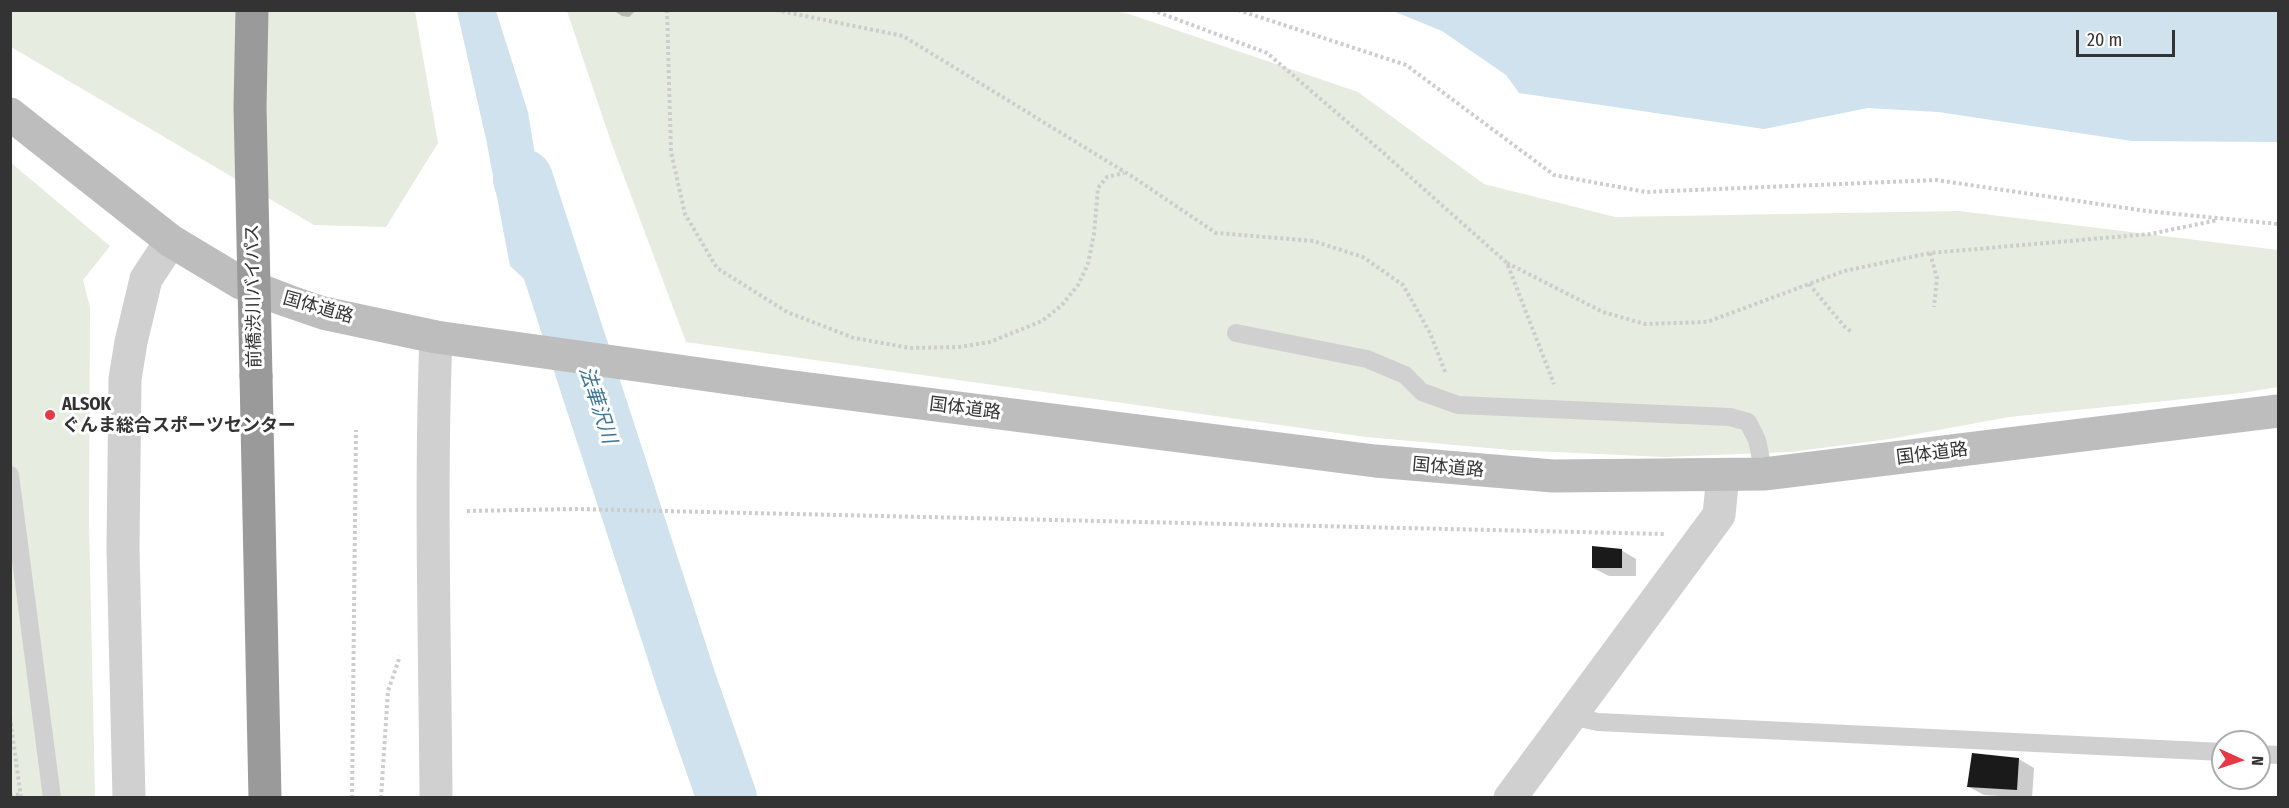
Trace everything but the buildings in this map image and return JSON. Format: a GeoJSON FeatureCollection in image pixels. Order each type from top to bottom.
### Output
{"type":"FeatureCollection","features":[{"type":"Feature","properties":{"kind":"highway","name":"前橋渋川バイパス"},"geometry":{"type":"LineString","coordinates":[[252,10],[250,107],[266,798]]}},
{"type":"Feature","properties":{"kind":"street","name":"国体道路"},"geometry":{"type":"LineString","coordinates":[[10,114],[171,241],[241,283],[323,313],[436,337],[857,395],[1434,467],[1553,476],[1764,474],[2278,411]]}},
{"type":"Feature","properties":{"kind":"street"},"geometry":{"type":"LineString","coordinates":[[129,798],[123,548],[125,379],[146,279],[171,241]]}},
{"type":"Feature","properties":{"kind":"street"},"geometry":{"type":"LineString","coordinates":[[436,337],[433,418],[436,798]]}},
{"type":"Feature","properties":{"kind":"street"},"geometry":{"type":"LineString","coordinates":[[1510,798],[1719,515],[1723,475]]}},
{"type":"Feature","properties":{"kind":"lane"},"geometry":{"type":"LineString","coordinates":[[1236,333],[1367,359],[1406,375],[1422,392],[1458,405],[1730,417],[1748,422],[1757,440],[1764,474]]}},
{"type":"Feature","properties":{"kind":"lane"},"geometry":{"type":"LineString","coordinates":[[10,475],[52,798]]}},
{"type":"Feature","properties":{"kind":"lane"},"geometry":{"type":"LineString","coordinates":[[1574,713],[1584,719],[1598,722],[2211,751]]}},
{"type":"Feature","properties":{"kind":"path"},"geometry":{"type":"LineString","coordinates":[[667,10],[671,152],[685,214],[717,268],[787,312],[854,338],[910,348],[959,347],[990,342],[1042,321],[1062,305],[1088,264],[1094,234],[1098,188],[1107,177],[1125,173]]}},
{"type":"Feature","properties":{"kind":"path"},"geometry":{"type":"LineString","coordinates":[[776,10],[903,36],[1125,173],[1216,233],[1313,241],[1363,257],[1402,285],[1430,333],[1458,405]]}},
{"type":"Feature","properties":{"kind":"path"},"geometry":{"type":"LineString","coordinates":[[1152,10],[1267,53],[1507,263],[1603,312],[1646,324],[1707,322],[1844,271],[1930,253],[2150,234],[2222,219]]}},
{"type":"Feature","properties":{"kind":"path"},"geometry":{"type":"LineString","coordinates":[[1238,10],[1406,65],[1554,175],[1646,192],[1936,180],[2146,211],[2278,224]]}},
{"type":"Feature","properties":{"kind":"path"},"geometry":{"type":"LineString","coordinates":[[1930,253],[1937,278],[1934,307]]}},
{"type":"Feature","properties":{"kind":"path"},"geometry":{"type":"LineString","coordinates":[[1507,263],[1548,365],[1563,410]]}},
{"type":"Feature","properties":{"kind":"path"},"geometry":{"type":"LineString","coordinates":[[1809,284],[1852,333]]}},
{"type":"Feature","properties":{"kind":"path"},"geometry":{"type":"LineString","coordinates":[[352,798],[356,430]]}},
{"type":"Feature","properties":{"kind":"path"},"geometry":{"type":"LineString","coordinates":[[433,512],[652,511],[1683,535],[1701,542]]}},
{"type":"Feature","properties":{"kind":"path"},"geometry":{"type":"LineString","coordinates":[[381,798],[388,691],[401,653]]}},
{"type":"Feature","properties":{"kind":"path"},"geometry":{"type":"LineString","coordinates":[[10,717],[21,796],[10,796]]}},
{"type":"Feature","properties":{"kind":"shaded area"},"geometry":{"type":"Polygon","coordinates":[[[11,11],[415,11],[438,143],[386,227],[314,225],[11,47],[11,11]]]}},
{"type":"Feature","properties":{"kind":"shaded area"},"geometry":{"type":"Polygon","coordinates":[[[567,11],[1114,11],[1129,14],[1358,92],[1484,184],[1615,217],[1959,211],[2278,250],[2278,387],[2242,393],[2009,417],[1890,439],[1791,452],[1664,457],[1511,450],[1366,437],[686,342],[611,142],[567,11]]]}},
{"type":"Feature","properties":{"kind":"shaded area","name":"ALSOK ぐんま総合スポーツセンター"},"geometry":{"type":"Polygon","coordinates":[[[10,162],[110,246],[83,280],[90,307],[89,522],[95,797],[11,797],[10,162]]]}},
{"type":"Feature","properties":{"kind":"water"},"geometry":{"type":"Polygon","coordinates":[[[457,11],[496,11],[528,112],[551,252],[535,289],[510,266],[486,139],[457,11]]]}},
{"type":"Feature","properties":{"kind":"water"},"geometry":{"type":"Polygon","coordinates":[[[1393,11],[2278,11],[2278,142],[2132,141],[1938,112],[1868,108],[1764,129],[1519,93],[1506,75],[1442,31],[1393,11]]]}},
{"type":"Feature","properties":{"kind":"waterway","name":"法華沢川"},"geometry":{"type":"LineString","coordinates":[[523,179],[687,683],[727,798]]}},
{"type":"Feature","properties":{"kind":"place","name":"ALSOK ぐんま総合スポーツセンター"},"geometry":{"type":"Point","coordinates":[50,415]}}]}
